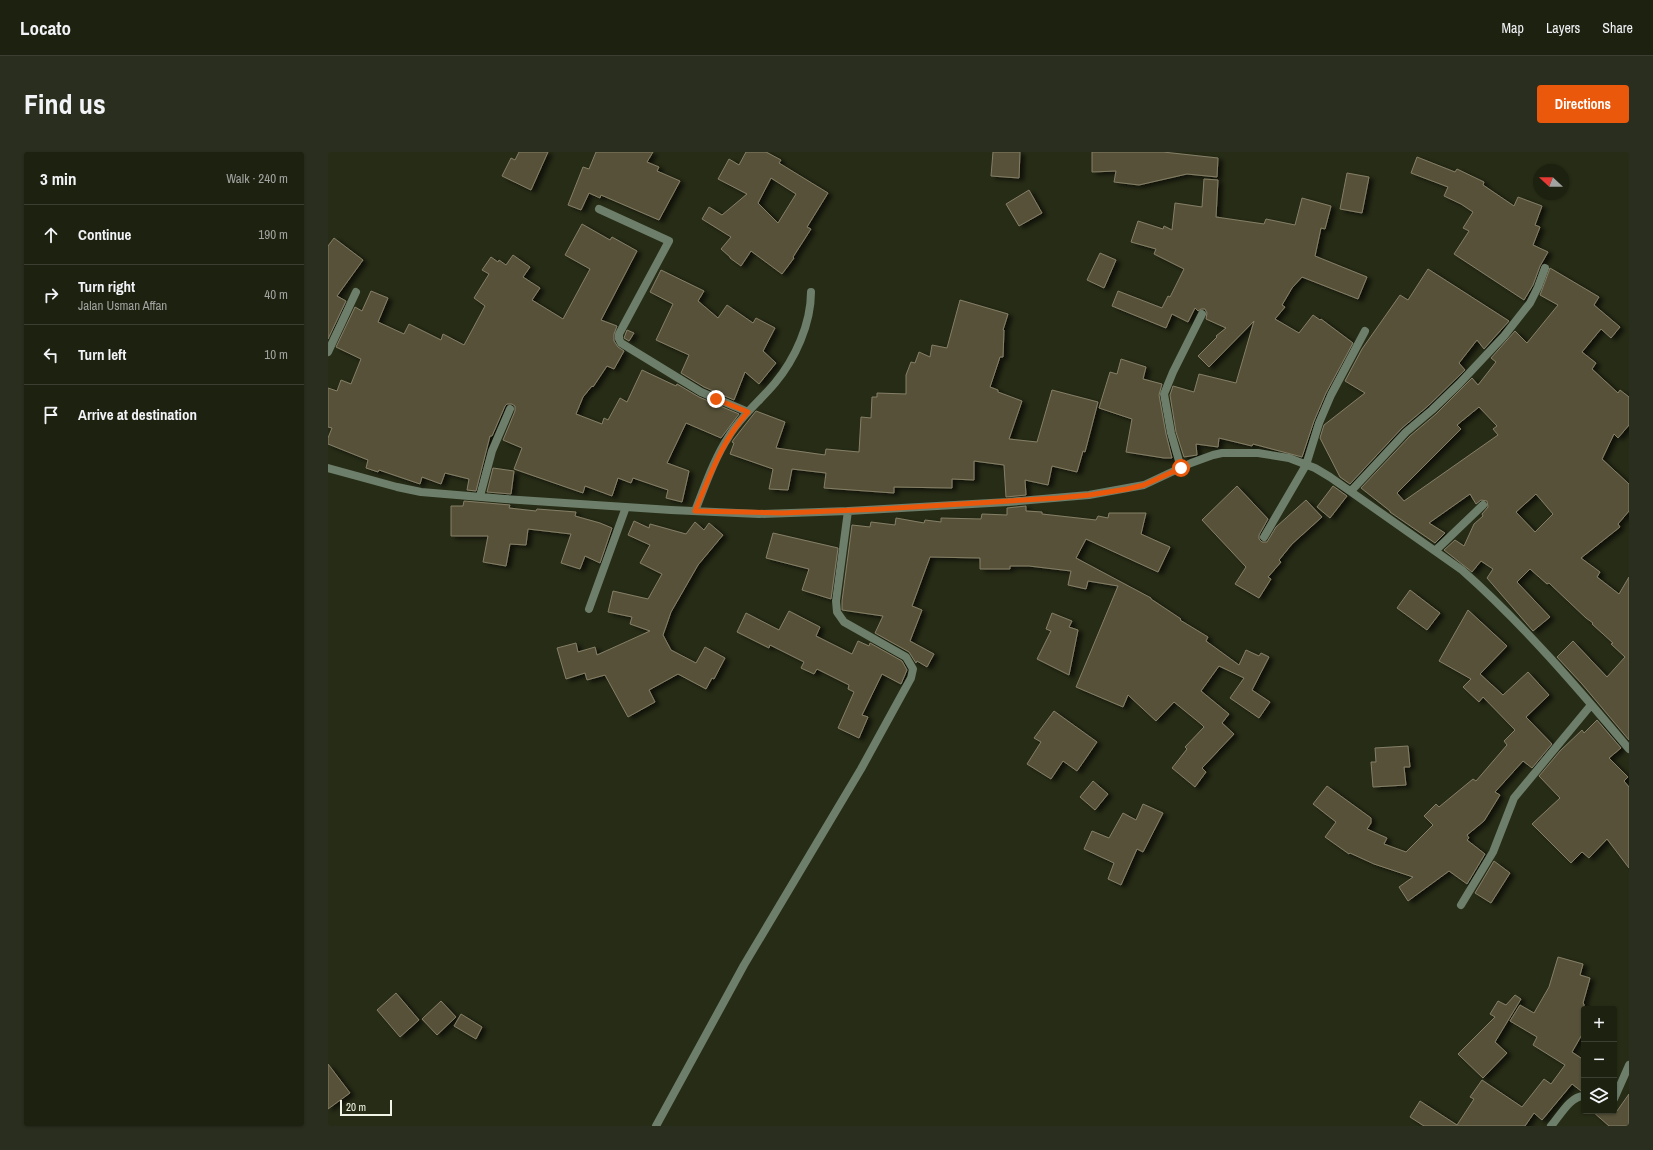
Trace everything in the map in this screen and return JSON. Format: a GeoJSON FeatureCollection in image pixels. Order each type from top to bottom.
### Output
{"type":"FeatureCollection","features":[{"type":"Feature","properties":{"kind":"street"},"geometry":{"type":"LineString","coordinates":[[599,209],[669,241],[619,334],[621,343],[701,392],[748,412]]}},
{"type":"Feature","properties":{"kind":"street"},"geometry":{"type":"LineString","coordinates":[[1351,491],[1406,432],[1459,384],[1504,336],[1530,303],[1545,268]]}},
{"type":"Feature","properties":{"kind":"street"},"geometry":{"type":"LineString","coordinates":[[328,352],[356,292]]}},
{"type":"Feature","properties":{"kind":"street"},"geometry":{"type":"LineString","coordinates":[[695,511],[729,436],[790,363],[809,315],[811,292]]}},
{"type":"Feature","properties":{"kind":"street"},"geometry":{"type":"LineString","coordinates":[[1181,468],[1171,434],[1164,394],[1173,372],[1202,314]]}},
{"type":"Feature","properties":{"kind":"street"},"geometry":{"type":"LineString","coordinates":[[1264,537],[1306,465],[1319,423],[1331,395],[1365,331]]}},
{"type":"Feature","properties":{"kind":"street"},"geometry":{"type":"LineString","coordinates":[[480,496],[492,451],[510,409]]}},
{"type":"Feature","properties":{"kind":"street"},"geometry":{"type":"LineString","coordinates":[[328,468],[408,490],[626,507],[759,514],[848,511],[1089,495],[1144,485],[1191,463],[1213,455],[1234,453],[1269,454],[1289,458],[1325,474],[1351,491],[1462,570],[1481,586],[1546,653],[1629,749]]}},
{"type":"Feature","properties":{"kind":"street"},"geometry":{"type":"LineString","coordinates":[[1435,551],[1482,505]]}},
{"type":"Feature","properties":{"kind":"street"},"geometry":{"type":"LineString","coordinates":[[589,609],[626,507]]}},
{"type":"Feature","properties":{"kind":"street"},"geometry":{"type":"LineString","coordinates":[[656,1126],[744,965],[860,769],[911,678],[913,669],[906,657],[844,622],[837,612],[836,601],[848,511]]}},
{"type":"Feature","properties":{"kind":"street"},"geometry":{"type":"LineString","coordinates":[[1461,905],[1493,852],[1514,798],[1590,705]]}},
{"type":"Feature","properties":{"kind":"street"},"geometry":{"type":"LineString","coordinates":[[1617,1092],[1629,1065]]}},
{"type":"Feature","properties":{"kind":"street"},"geometry":{"type":"LineString","coordinates":[[1551,1126],[1571,1102],[1581,1096]]}},
{"type":"Feature","properties":{"kind":"building"},"geometry":{"type":"Polygon","coordinates":[[[519,152],[548,152],[531,190],[502,176],[511,158],[515,160],[519,152]]]}},
{"type":"Feature","properties":{"kind":"building"},"geometry":{"type":"Polygon","coordinates":[[[596,152],[653,152],[647,162],[659,167],[657,171],[680,181],[659,220],[601,195],[600,198],[589,193],[581,210],[568,205],[583,167],[589,169],[596,152]]]}},
{"type":"Feature","properties":{"kind":"building"},"geometry":{"type":"Polygon","coordinates":[[[746,152],[766,152],[781,160],[779,163],[828,193],[807,227],[811,229],[793,257],[794,258],[782,274],[751,251],[741,266],[721,249],[731,237],[702,219],[709,207],[722,215],[747,194],[718,179],[729,159],[739,165],[746,152]],[[771,178],[758,203],[778,223],[796,194],[771,178]]]}},
{"type":"Feature","properties":{"kind":"building"},"geometry":{"type":"Polygon","coordinates":[[[993,152],[1020,152],[1019,178],[991,176],[993,152]]]}},
{"type":"Feature","properties":{"kind":"building"},"geometry":{"type":"Polygon","coordinates":[[[1092,152],[1163,152],[1218,158],[1217,177],[1187,174],[1139,185],[1114,182],[1116,171],[1092,172],[1092,152]]]}},
{"type":"Feature","properties":{"kind":"building"},"geometry":{"type":"Polygon","coordinates":[[[1417,157],[1455,172],[1457,169],[1484,182],[1483,185],[1514,206],[1518,197],[1542,206],[1535,225],[1540,227],[1533,245],[1548,252],[1540,266],[1533,285],[1524,300],[1454,254],[1469,231],[1463,228],[1473,212],[1461,204],[1444,196],[1448,187],[1411,173],[1417,157]]]}},
{"type":"Feature","properties":{"kind":"building"},"geometry":{"type":"Polygon","coordinates":[[[1347,173],[1369,177],[1362,213],[1340,209],[1347,173]]]}},
{"type":"Feature","properties":{"kind":"building"},"geometry":{"type":"Polygon","coordinates":[[[1204,179],[1218,180],[1216,217],[1264,224],[1266,219],[1295,225],[1302,198],[1331,206],[1325,229],[1321,228],[1315,256],[1367,277],[1358,299],[1302,277],[1292,288],[1282,305],[1285,307],[1275,319],[1299,333],[1313,315],[1320,320],[1321,319],[1353,343],[1326,393],[1314,421],[1302,457],[1253,444],[1252,446],[1219,438],[1218,447],[1196,444],[1197,455],[1184,457],[1176,432],[1170,395],[1173,386],[1194,392],[1199,374],[1236,383],[1254,321],[1209,367],[1198,356],[1217,337],[1216,336],[1226,328],[1206,319],[1207,313],[1205,309],[1198,311],[1195,308],[1188,322],[1172,314],[1166,328],[1112,306],[1118,291],[1162,308],[1168,296],[1170,297],[1184,269],[1154,254],[1156,249],[1131,242],[1138,221],[1163,229],[1164,226],[1172,230],[1175,203],[1202,207],[1204,179]]]}},
{"type":"Feature","properties":{"kind":"building"},"geometry":{"type":"Polygon","coordinates":[[[1029,190],[1042,213],[1019,226],[1006,204],[1029,190]]]}},
{"type":"Feature","properties":{"kind":"building"},"geometry":{"type":"Polygon","coordinates":[[[582,224],[610,240],[612,237],[637,251],[601,320],[617,326],[614,334],[614,341],[618,347],[624,351],[614,369],[607,366],[593,387],[592,386],[583,397],[576,414],[602,424],[604,418],[608,420],[620,398],[627,402],[642,370],[676,386],[677,384],[699,397],[739,414],[721,438],[686,423],[667,463],[689,471],[682,502],[666,498],[668,490],[633,478],[631,483],[618,478],[612,496],[585,486],[583,493],[514,469],[522,448],[503,440],[515,411],[515,406],[512,404],[507,404],[505,406],[492,436],[490,436],[476,491],[467,490],[469,479],[445,473],[441,484],[422,477],[420,484],[379,470],[378,472],[366,468],[368,460],[328,444],[328,438],[332,428],[328,427],[328,388],[337,391],[341,380],[351,384],[361,359],[336,347],[355,307],[362,311],[371,291],[388,298],[378,322],[404,334],[409,324],[441,340],[443,334],[464,345],[485,306],[474,298],[489,274],[482,270],[491,257],[506,265],[513,255],[530,267],[523,277],[540,288],[532,300],[563,319],[590,269],[565,255],[582,224]]]}},
{"type":"Feature","properties":{"kind":"building"},"geometry":{"type":"Polygon","coordinates":[[[334,238],[363,260],[337,296],[346,301],[328,339],[328,246],[334,238]]]}},
{"type":"Feature","properties":{"kind":"building"},"geometry":{"type":"Polygon","coordinates":[[[1100,253],[1116,260],[1104,288],[1087,280],[1100,253]]]}},
{"type":"Feature","properties":{"kind":"building"},"geometry":{"type":"Polygon","coordinates":[[[1550,268],[1599,297],[1594,305],[1620,327],[1611,338],[1601,329],[1582,352],[1596,363],[1592,369],[1618,393],[1620,390],[1629,397],[1629,425],[1618,438],[1614,434],[1602,459],[1629,484],[1629,511],[1618,524],[1620,527],[1581,558],[1600,572],[1597,577],[1619,594],[1629,577],[1629,740],[1557,657],[1573,641],[1607,677],[1625,657],[1611,644],[1613,643],[1549,583],[1547,584],[1530,569],[1517,582],[1550,617],[1533,631],[1487,578],[1493,569],[1481,561],[1472,572],[1444,550],[1455,540],[1464,546],[1474,524],[1483,516],[1482,514],[1488,507],[1487,501],[1481,500],[1476,504],[1470,494],[1429,523],[1445,533],[1435,543],[1390,512],[1361,488],[1410,436],[1436,414],[1472,378],[1478,385],[1496,362],[1491,358],[1515,331],[1527,343],[1558,305],[1540,295],[1550,268]],[[1479,407],[1457,425],[1461,429],[1397,493],[1404,501],[1498,435],[1493,429],[1497,426],[1479,407]],[[1536,494],[1516,512],[1535,532],[1553,514],[1536,494]]]}},
{"type":"Feature","properties":{"kind":"building"},"geometry":{"type":"Polygon","coordinates":[[[1428,269],[1509,321],[1484,349],[1477,340],[1459,363],[1465,370],[1428,406],[1402,428],[1350,484],[1340,477],[1320,438],[1324,425],[1365,393],[1345,381],[1362,349],[1400,295],[1408,300],[1428,269]]]}},
{"type":"Feature","properties":{"kind":"building"},"geometry":{"type":"Polygon","coordinates":[[[661,270],[704,291],[698,301],[718,318],[727,305],[753,323],[756,318],[775,328],[763,351],[776,363],[759,384],[745,372],[734,400],[704,387],[681,373],[689,355],[656,340],[673,304],[650,292],[661,270]]]}},
{"type":"Feature","properties":{"kind":"building"},"geometry":{"type":"Polygon","coordinates":[[[960,300],[1008,314],[1003,330],[1003,357],[1000,357],[990,387],[998,390],[998,392],[1022,401],[1009,439],[1037,442],[1052,390],[1098,402],[1085,452],[1083,451],[1077,472],[1052,466],[1048,485],[1025,480],[1026,495],[1006,497],[1004,465],[974,461],[974,480],[952,479],[952,488],[894,487],[894,493],[824,488],[826,473],[792,469],[788,490],[769,489],[773,469],[730,454],[734,443],[732,442],[756,411],[785,422],[776,448],[825,455],[826,449],[859,452],[861,417],[871,418],[872,397],[877,397],[877,393],[906,394],[906,375],[911,362],[915,363],[919,352],[930,357],[932,345],[947,348],[960,300]]]}},
{"type":"Feature","properties":{"kind":"building"},"geometry":{"type":"Polygon","coordinates":[[[627,330],[634,333],[629,341],[624,338],[627,330]]]}},
{"type":"Feature","properties":{"kind":"building"},"geometry":{"type":"Polygon","coordinates":[[[1121,359],[1146,367],[1143,379],[1162,384],[1159,395],[1172,458],[1126,452],[1132,419],[1099,408],[1110,372],[1117,374],[1121,359]]]}},
{"type":"Feature","properties":{"kind":"building"},"geometry":{"type":"Polygon","coordinates":[[[493,468],[514,471],[511,494],[487,492],[493,468]]]}},
{"type":"Feature","properties":{"kind":"building"},"geometry":{"type":"Polygon","coordinates":[[[1237,486],[1268,519],[1259,535],[1259,539],[1262,542],[1267,542],[1276,527],[1306,500],[1322,517],[1292,544],[1279,560],[1281,562],[1268,577],[1271,579],[1259,598],[1235,584],[1246,567],[1202,520],[1237,486]]]}},
{"type":"Feature","properties":{"kind":"building"},"geometry":{"type":"Polygon","coordinates":[[[1333,486],[1347,496],[1330,518],[1317,507],[1333,486]]]}},
{"type":"Feature","properties":{"kind":"building"},"geometry":{"type":"Polygon","coordinates":[[[464,501],[510,505],[509,508],[536,511],[537,509],[576,512],[575,516],[612,528],[600,563],[585,556],[580,569],[561,563],[571,534],[528,529],[526,545],[510,544],[506,566],[483,562],[488,536],[451,536],[451,506],[463,506],[464,501]]]}},
{"type":"Feature","properties":{"kind":"building"},"geometry":{"type":"Polygon","coordinates":[[[1026,506],[1026,511],[1096,520],[1098,516],[1108,518],[1109,513],[1146,513],[1141,534],[1170,547],[1158,572],[1086,539],[1076,558],[1151,598],[1181,619],[1180,620],[1208,637],[1206,641],[1239,665],[1246,650],[1259,656],[1261,653],[1269,657],[1252,690],[1270,702],[1259,718],[1230,698],[1244,678],[1219,666],[1201,691],[1229,714],[1222,723],[1234,734],[1202,768],[1206,772],[1195,787],[1172,768],[1187,749],[1185,747],[1204,727],[1201,724],[1174,702],[1156,721],[1128,695],[1123,707],[1076,687],[1118,586],[1088,581],[1086,589],[1068,585],[1071,571],[1029,566],[1010,566],[1010,569],[980,569],[980,558],[930,557],[912,606],[922,610],[910,641],[934,654],[927,667],[917,661],[916,663],[909,652],[875,633],[883,616],[842,610],[852,525],[870,527],[871,522],[895,525],[896,518],[924,523],[925,520],[941,522],[941,518],[981,519],[982,514],[1007,515],[1007,508],[1026,506]]]}},
{"type":"Feature","properties":{"kind":"building"},"geometry":{"type":"Polygon","coordinates":[[[634,521],[649,528],[650,524],[686,534],[695,522],[704,530],[709,523],[723,535],[698,565],[671,612],[663,635],[671,650],[696,663],[705,647],[725,658],[714,679],[712,678],[706,689],[678,674],[649,690],[655,702],[628,717],[605,675],[587,680],[585,673],[566,679],[557,648],[576,643],[578,652],[595,647],[597,655],[650,631],[630,624],[632,617],[608,612],[613,591],[648,599],[662,574],[640,563],[650,545],[628,535],[634,521]]]}},
{"type":"Feature","properties":{"kind":"building"},"geometry":{"type":"Polygon","coordinates":[[[773,533],[838,548],[831,599],[802,590],[809,569],[766,558],[773,533]]]}},
{"type":"Feature","properties":{"kind":"building"},"geometry":{"type":"Polygon","coordinates":[[[1410,590],[1440,613],[1427,630],[1397,608],[1410,590]]]}},
{"type":"Feature","properties":{"kind":"building"},"geometry":{"type":"Polygon","coordinates":[[[1468,610],[1507,646],[1480,674],[1503,695],[1528,672],[1549,695],[1526,717],[1552,744],[1532,768],[1523,761],[1495,792],[1500,795],[1484,821],[1467,835],[1469,838],[1467,840],[1485,854],[1467,884],[1449,871],[1408,901],[1399,887],[1413,877],[1374,864],[1350,853],[1349,854],[1325,837],[1336,822],[1313,804],[1327,786],[1371,818],[1371,823],[1367,829],[1387,838],[1384,844],[1406,852],[1433,825],[1424,816],[1436,804],[1439,807],[1473,779],[1476,781],[1507,745],[1504,741],[1515,730],[1483,697],[1479,702],[1463,687],[1471,679],[1439,661],[1468,610]]]}},
{"type":"Feature","properties":{"kind":"building"},"geometry":{"type":"Polygon","coordinates":[[[789,611],[820,627],[816,636],[852,654],[858,641],[869,646],[870,643],[902,661],[907,670],[901,684],[882,674],[862,715],[868,717],[859,738],[838,728],[854,692],[848,689],[849,685],[817,669],[814,674],[801,668],[804,662],[770,645],[769,648],[737,632],[746,613],[779,630],[789,611]]]}},
{"type":"Feature","properties":{"kind":"building"},"geometry":{"type":"Polygon","coordinates":[[[1052,613],[1072,621],[1069,627],[1078,630],[1069,675],[1037,659],[1051,631],[1046,629],[1052,613]]]}},
{"type":"Feature","properties":{"kind":"building"},"geometry":{"type":"Polygon","coordinates":[[[1054,711],[1097,742],[1077,771],[1063,761],[1051,779],[1027,764],[1041,742],[1034,738],[1054,711]]]}},
{"type":"Feature","properties":{"kind":"building"},"geometry":{"type":"Polygon","coordinates":[[[1597,720],[1621,748],[1609,758],[1628,777],[1624,781],[1629,787],[1629,868],[1607,839],[1589,858],[1582,852],[1571,863],[1532,824],[1560,798],[1539,776],[1560,751],[1582,730],[1584,733],[1597,720]]]}},
{"type":"Feature","properties":{"kind":"building"},"geometry":{"type":"Polygon","coordinates":[[[1408,746],[1410,767],[1404,767],[1406,785],[1373,787],[1371,762],[1376,762],[1375,748],[1408,746]]]}},
{"type":"Feature","properties":{"kind":"building"},"geometry":{"type":"Polygon","coordinates":[[[1093,781],[1108,794],[1095,810],[1080,797],[1093,781]]]}},
{"type":"Feature","properties":{"kind":"building"},"geometry":{"type":"Polygon","coordinates":[[[1143,804],[1163,813],[1143,852],[1137,849],[1121,885],[1108,879],[1114,863],[1084,849],[1092,831],[1109,838],[1123,813],[1136,820],[1143,804]]]}},
{"type":"Feature","properties":{"kind":"building"},"geometry":{"type":"Polygon","coordinates":[[[1494,861],[1510,873],[1491,903],[1475,893],[1494,861]]]}},
{"type":"Feature","properties":{"kind":"building"},"geometry":{"type":"Polygon","coordinates":[[[1558,957],[1583,964],[1580,975],[1590,978],[1583,1003],[1584,1006],[1581,1006],[1581,1036],[1572,1052],[1581,1058],[1581,1091],[1572,1084],[1542,1120],[1534,1113],[1525,1126],[1424,1126],[1410,1117],[1420,1101],[1457,1125],[1474,1099],[1470,1097],[1482,1080],[1522,1107],[1544,1079],[1551,1084],[1565,1065],[1533,1045],[1537,1037],[1510,1021],[1520,1005],[1534,1013],[1549,987],[1558,957]]]}},
{"type":"Feature","properties":{"kind":"building"},"geometry":{"type":"Polygon","coordinates":[[[396,993],[419,1020],[400,1037],[377,1010],[396,993]]]}},
{"type":"Feature","properties":{"kind":"building"},"geometry":{"type":"Polygon","coordinates":[[[1515,995],[1521,999],[1495,1042],[1507,1053],[1483,1078],[1458,1054],[1495,1017],[1490,1014],[1498,1001],[1506,1005],[1515,995]]]}},
{"type":"Feature","properties":{"kind":"building"},"geometry":{"type":"Polygon","coordinates":[[[441,1001],[456,1017],[437,1035],[422,1019],[441,1001]]]}},
{"type":"Feature","properties":{"kind":"building"},"geometry":{"type":"Polygon","coordinates":[[[461,1014],[482,1027],[476,1039],[454,1026],[461,1014]]]}},
{"type":"Feature","properties":{"kind":"building"},"geometry":{"type":"Polygon","coordinates":[[[328,1064],[350,1093],[328,1109],[328,1064]]]}},
{"type":"Feature","properties":{"kind":"building"},"geometry":{"type":"Polygon","coordinates":[[[1629,1094],[1629,1126],[1609,1126],[1595,1114],[1617,1114],[1617,1111],[1629,1094]]]}},
{"type":"Feature","properties":{"kind":"route"},"geometry":{"type":"LineString","coordinates":[[716,399],[748,412],[729,436],[723,447],[695,511],[759,514],[881,509],[1058,498],[1089,495],[1144,485],[1181,468]]}}]}
